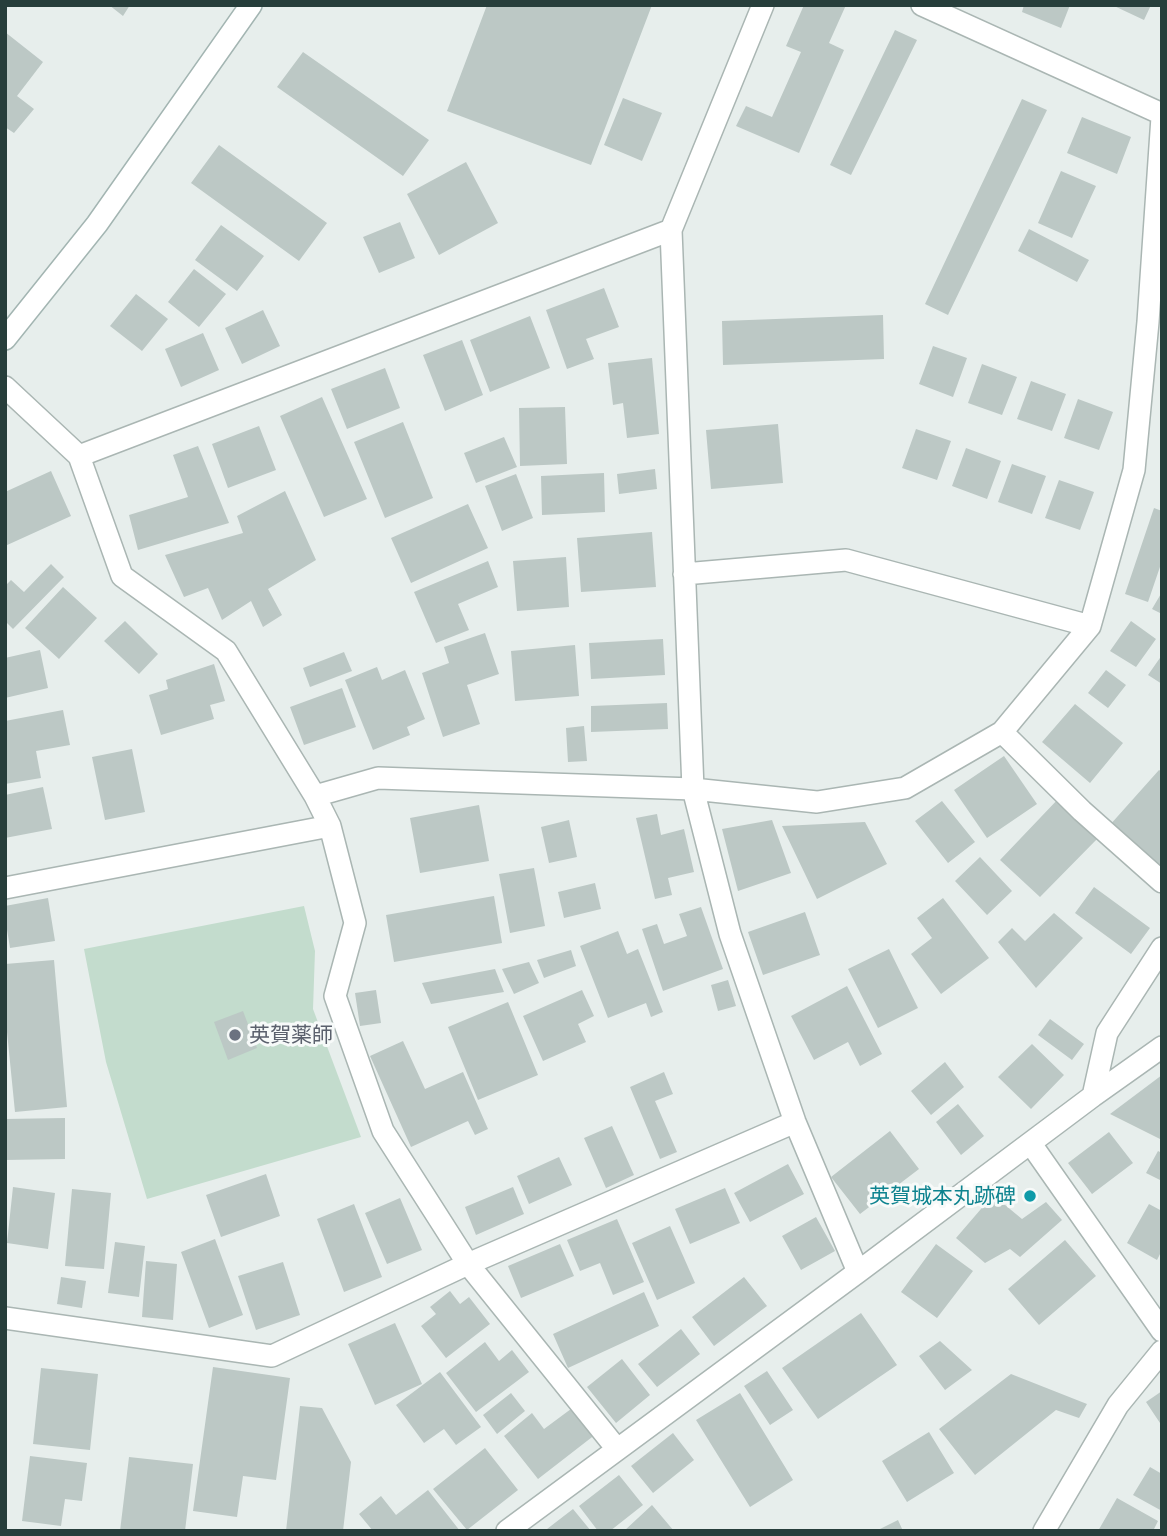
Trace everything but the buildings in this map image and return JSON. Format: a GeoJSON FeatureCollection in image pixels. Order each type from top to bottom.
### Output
{"type":"FeatureCollection","features":[{"type":"Feature","properties":{"kind":"street"},"geometry":{"type":"LineString","coordinates":[[5,339],[97,224],[251,5]]}},
{"type":"Feature","properties":{"kind":"street"},"geometry":{"type":"LineString","coordinates":[[763,5],[671,230],[693,789],[730,934],[794,1122],[858,1272]]}},
{"type":"Feature","properties":{"kind":"street"},"geometry":{"type":"LineString","coordinates":[[315,796],[378,778],[693,789],[817,802],[905,788],[1002,732],[1090,626],[1134,470],[1148,322],[1162,115],[922,5]]}},
{"type":"Feature","properties":{"kind":"street"},"geometry":{"type":"LineString","coordinates":[[79,456],[671,230]]}},
{"type":"Feature","properties":{"kind":"street"},"geometry":{"type":"LineString","coordinates":[[5,387],[79,456],[122,576],[226,651],[315,796],[330,826],[355,923],[335,996],[383,1131],[468,1264],[617,1449]]}},
{"type":"Feature","properties":{"kind":"street"},"geometry":{"type":"LineString","coordinates":[[684,574],[845,560],[1090,626]]}},
{"type":"Feature","properties":{"kind":"street"},"geometry":{"type":"LineString","coordinates":[[1002,732],[1082,811],[1162,881]]}},
{"type":"Feature","properties":{"kind":"street"},"geometry":{"type":"LineString","coordinates":[[5,888],[330,826]]}},
{"type":"Feature","properties":{"kind":"street"},"geometry":{"type":"LineString","coordinates":[[1093,1096],[1107,1033],[1162,948]]}},
{"type":"Feature","properties":{"kind":"street"},"geometry":{"type":"LineString","coordinates":[[507,1531],[1162,1047]]}},
{"type":"Feature","properties":{"kind":"street"},"geometry":{"type":"LineString","coordinates":[[5,1318],[272,1356],[468,1264],[794,1122]]}},
{"type":"Feature","properties":{"kind":"street"},"geometry":{"type":"LineString","coordinates":[[1031,1144],[1162,1331]]}},
{"type":"Feature","properties":{"kind":"street"},"geometry":{"type":"LineString","coordinates":[[1044,1531],[1118,1405],[1162,1351]]}},
{"type":"Feature","properties":{"kind":"green space"},"geometry":{"type":"Polygon","coordinates":[[[304,906],[315,951],[313,1009],[361,1137],[147,1199],[106,1062],[84,949],[304,906]]]}},
{"type":"Feature","properties":{"kind":"place","name":"英賀薬師"},"geometry":{"type":"Point","coordinates":[235,1035]}},
{"type":"Feature","properties":{"kind":"place","name":"英賀城本丸跡碑"},"geometry":{"type":"Point","coordinates":[1030,1196]}}]}
